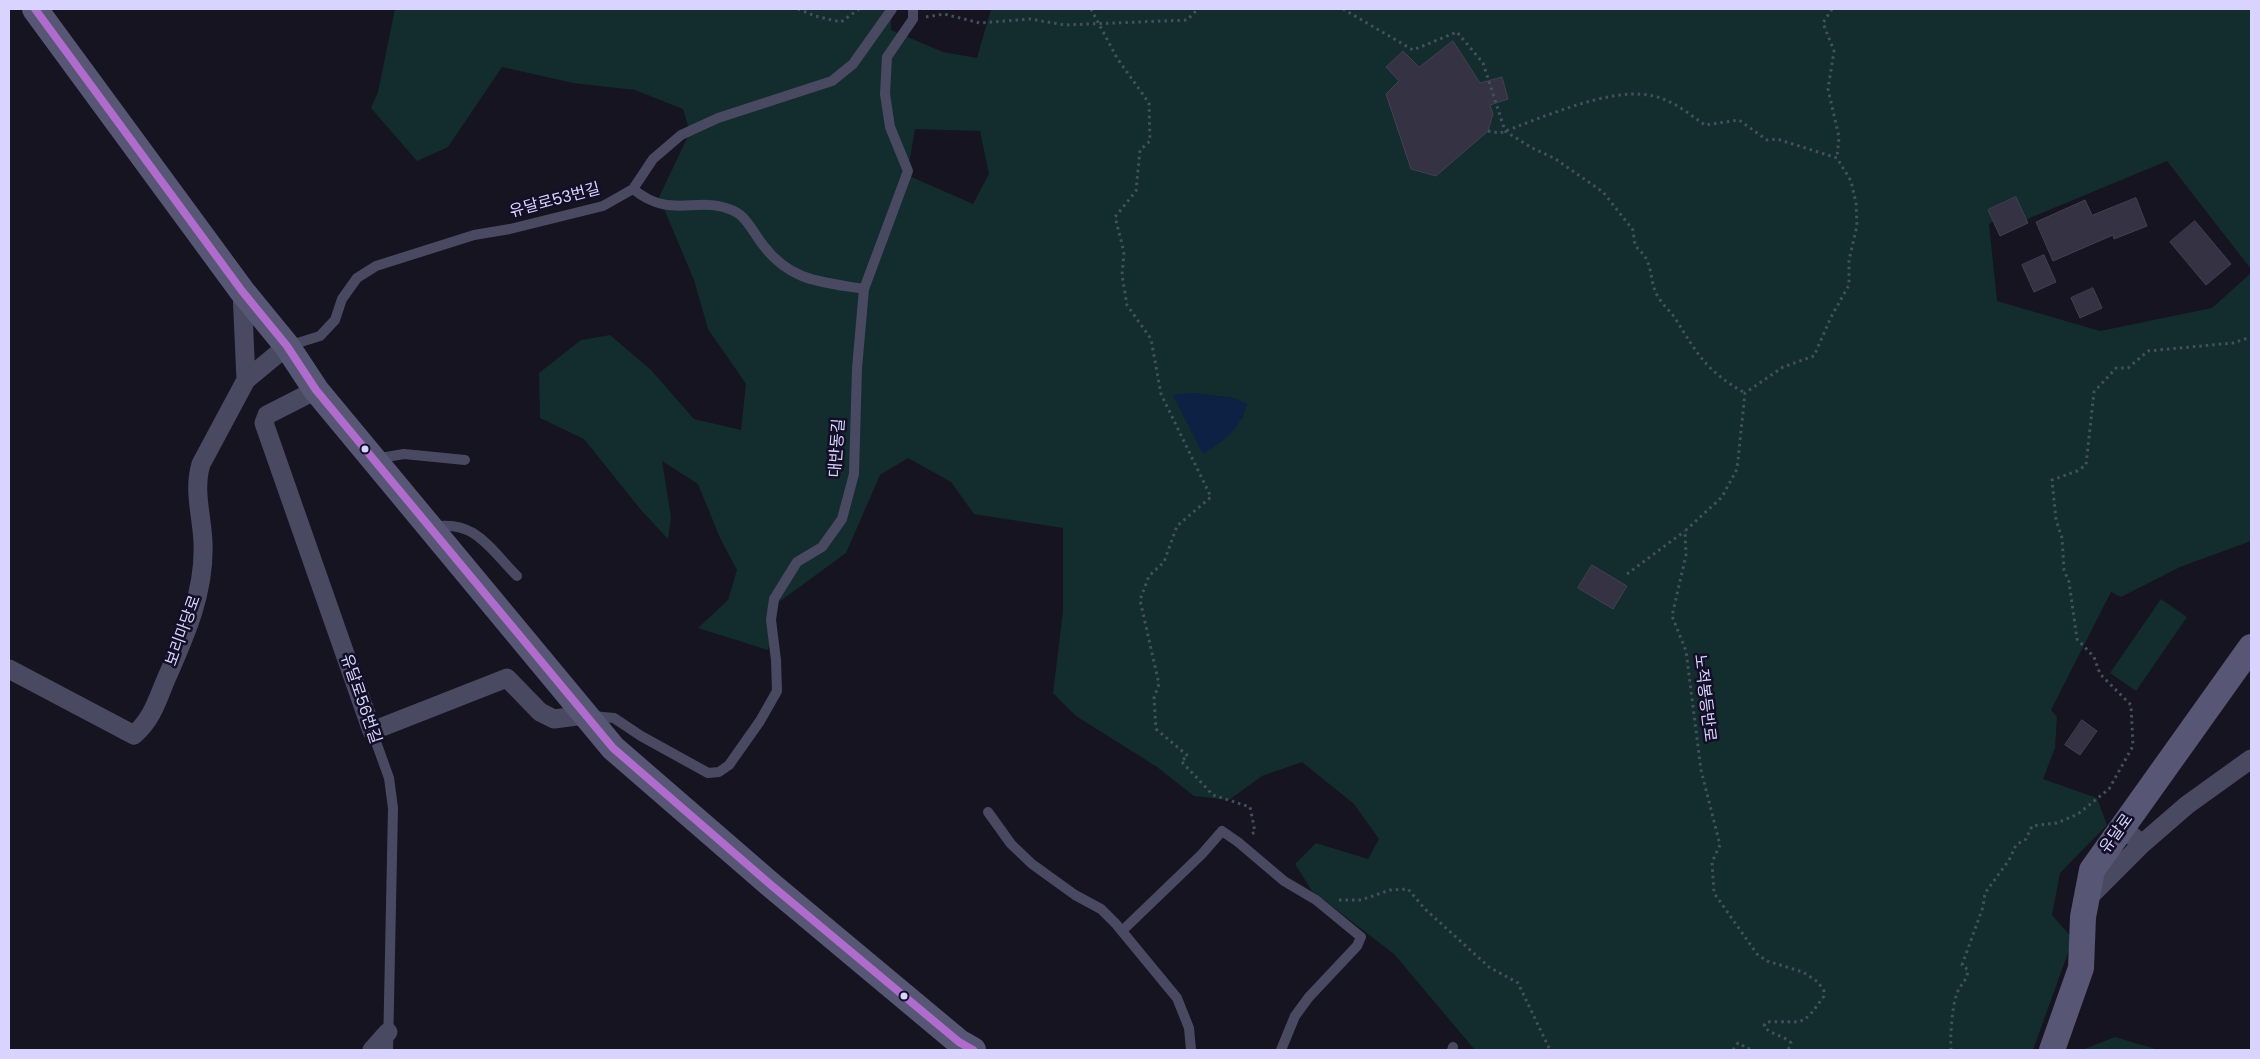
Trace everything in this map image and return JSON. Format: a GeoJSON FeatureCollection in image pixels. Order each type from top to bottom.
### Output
{"type":"FeatureCollection","features":[{"type":"Feature","properties":{"kind":"street"},"geometry":{"type":"LineString","coordinates":[[35,9],[242,291],[287,346],[316,390],[613,748],[771,885],[959,1042],[973,1050]]}},
{"type":"Feature","properties":{"kind":"street"},"geometry":{"type":"LineString","coordinates":[[242,291],[246,380]]}},
{"type":"Feature","properties":{"kind":"street","name":"보리마당로"},"geometry":{"type":"LineString","coordinates":[[9,668],[134,735],[147,723],[186,633],[196,603],[203,542],[198,510],[198,476],[211,444],[246,380],[287,346]]}},
{"type":"Feature","properties":{"kind":"street","name":"유달로56번길"},"geometry":{"type":"LineString","coordinates":[[316,390],[267,415],[264,423],[372,731]]}},
{"type":"Feature","properties":{"kind":"street","name":"유달로"},"geometry":{"type":"LineString","coordinates":[[2052,1050],[2081,968],[2083,917],[2092,870],[2132,836],[2251,647]]}},
{"type":"Feature","properties":{"kind":"street"},"geometry":{"type":"LineString","coordinates":[[372,731],[507,678],[540,712],[554,718],[585,715]]}},
{"type":"Feature","properties":{"kind":"street"},"geometry":{"type":"LineString","coordinates":[[2132,836],[2187,805],[2251,759]]}},
{"type":"Feature","properties":{"kind":"street"},"geometry":{"type":"LineString","coordinates":[[372,1050],[388,1041]]}},
{"type":"Feature","properties":{"kind":"lane","name":"유달로53번길"},"geometry":{"type":"LineString","coordinates":[[287,346],[320,336],[335,320],[342,300],[357,278],[376,266],[474,235],[510,229],[603,206],[632,190],[653,159],[681,135],[718,118],[832,81],[852,64],[892,9]]}},
{"type":"Feature","properties":{"kind":"lane","name":"대반동길"},"geometry":{"type":"LineString","coordinates":[[585,715],[614,718],[641,736],[708,773],[719,772],[728,765],[760,721],[777,691],[776,660],[771,620],[774,599],[797,562],[822,547],[842,519],[854,474],[857,368],[864,289],[908,171],[890,128],[885,94],[887,56],[913,14]]}},
{"type":"Feature","properties":{"kind":"lane"},"geometry":{"type":"LineString","coordinates":[[632,190],[654,204],[668,207],[710,205],[734,211],[750,225],[763,246],[784,268],[807,279],[864,289]]}},
{"type":"Feature","properties":{"kind":"lane"},"geometry":{"type":"LineString","coordinates":[[373,459],[404,454],[465,460]]}},
{"type":"Feature","properties":{"kind":"lane"},"geometry":{"type":"LineString","coordinates":[[430,528],[447,524],[470,530],[517,576]]}},
{"type":"Feature","properties":{"kind":"lane","name":"유달로56번길"},"geometry":{"type":"LineString","coordinates":[[372,731],[389,778],[393,808],[388,1041]]}},
{"type":"Feature","properties":{"kind":"lane"},"geometry":{"type":"LineString","coordinates":[[988,812],[1011,844],[1032,864],[1075,895],[1101,909],[1122,931],[1177,998],[1189,1028],[1191,1050]]}},
{"type":"Feature","properties":{"kind":"lane"},"geometry":{"type":"LineString","coordinates":[[1122,931],[1202,854],[1222,831],[1284,881],[1316,900],[1361,937],[1357,946],[1309,997],[1295,1016],[1281,1050]]}},
{"type":"Feature","properties":{"kind":"path"},"geometry":{"type":"LineString","coordinates":[[798,9],[815,16],[841,22],[859,9]]}},
{"type":"Feature","properties":{"kind":"path"},"geometry":{"type":"LineString","coordinates":[[1090,9],[1117,58],[1149,103],[1150,141],[1140,150],[1136,191],[1115,217],[1124,252],[1122,275],[1127,305],[1151,339],[1161,394],[1212,497],[1177,526],[1164,562],[1149,576],[1140,600],[1159,684],[1154,698],[1156,729],[1188,756],[1181,761],[1213,796],[1250,807],[1255,832],[1238,842]]}},
{"type":"Feature","properties":{"kind":"path"},"geometry":{"type":"LineString","coordinates":[[913,14],[944,14],[980,24],[1030,18],[1065,24],[1187,20],[1198,9]]}},
{"type":"Feature","properties":{"kind":"path"},"geometry":{"type":"LineString","coordinates":[[1343,9],[1413,50],[1457,32],[1483,63],[1505,131],[1532,148],[1554,158],[1603,192],[1633,230],[1635,246],[1646,255],[1658,296],[1674,316],[1689,342],[1708,367],[1722,380],[1745,393]]}},
{"type":"Feature","properties":{"kind":"path"},"geometry":{"type":"LineString","coordinates":[[1627,574],[1685,531],[1722,497],[1737,469],[1745,393],[1783,367],[1814,356],[1831,317],[1849,285],[1849,260],[1857,226],[1856,203],[1851,181],[1837,158],[1839,137],[1828,89],[1834,51],[1823,23],[1832,9]]}},
{"type":"Feature","properties":{"kind":"path"},"geometry":{"type":"LineString","coordinates":[[1488,130],[1500,133],[1589,102],[1631,94],[1649,95],[1673,103],[1705,125],[1739,120],[1767,140],[1777,139],[1837,158]]}},
{"type":"Feature","properties":{"kind":"path"},"geometry":{"type":"LineString","coordinates":[[1951,1050],[1949,1034],[1953,1028],[1958,990],[1967,980],[1968,970],[1962,965],[1983,907],[1985,893],[2009,860],[2016,845],[2026,839],[2032,826],[2057,822],[2078,814],[2109,789],[2133,746],[2131,705],[2100,674],[2094,657],[2077,639],[2069,582],[2064,570],[2062,538],[2056,520],[2052,480],[2077,471],[2086,465],[2094,392],[2116,368],[2128,368],[2148,351],[2233,343],[2251,337]]}},
{"type":"Feature","properties":{"kind":"path","name":"노적봉등반로"},"geometry":{"type":"LineString","coordinates":[[1685,531],[1686,556],[1672,616],[1686,651],[1701,770],[1720,845],[1712,862],[1714,893],[1756,954],[1767,961],[1803,972],[1818,982],[1824,992],[1824,996],[1808,1019],[1802,1022],[1766,1022],[1764,1026],[1766,1029],[1787,1038],[1792,1043],[1788,1050]]}},
{"type":"Feature","properties":{"kind":"path"},"geometry":{"type":"LineString","coordinates":[[1316,900],[1361,900],[1390,890],[1408,889],[1425,909],[1489,966],[1518,983],[1550,1050]]}},
{"type":"Feature","properties":{"kind":"path"},"geometry":{"type":"LineString","coordinates":[[1733,1050],[1738,1044],[1751,1050]]}},
{"type":"Feature","properties":{"kind":"green space"},"geometry":{"type":"Polygon","coordinates":[[[395,9],[891,9],[891,30],[943,52],[977,58],[991,9],[2251,9],[2251,269],[2167,161],[2025,220],[2004,213],[1989,224],[1997,301],[2100,331],[2212,308],[2251,273],[2251,541],[2180,567],[2121,597],[2111,592],[2051,710],[2057,717],[2055,748],[2043,779],[2097,798],[2107,825],[2060,873],[2052,915],[2073,939],[2033,1050],[1475,1050],[1394,954],[1312,891],[1295,864],[1316,843],[1368,859],[1379,839],[1354,804],[1302,762],[1262,776],[1229,800],[1194,796],[1157,767],[1076,716],[1053,693],[1063,611],[1063,528],[974,514],[951,482],[908,458],[880,475],[846,553],[779,602],[768,650],[698,628],[728,600],[737,570],[720,538],[698,484],[662,461],[671,517],[668,539],[641,510],[584,439],[540,418],[539,373],[581,340],[610,335],[651,370],[694,419],[741,430],[746,384],[708,329],[694,280],[659,197],[690,132],[683,109],[635,90],[573,83],[502,67],[448,147],[417,161],[371,108],[378,92],[395,9]],[[915,129],[907,175],[973,204],[989,174],[980,131],[915,129]],[[1191,393],[1242,419],[1246,404],[1233,398],[1191,393]]]}},
{"type":"Feature","properties":{"kind":"green space"},"geometry":{"type":"Polygon","coordinates":[[[2161,599],[2187,617],[2136,691],[2110,673],[2161,599]]]}},
{"type":"Feature","properties":{"kind":"green space"},"geometry":{"type":"Polygon","coordinates":[[[2115,1037],[2159,1050],[2082,1050],[2115,1037]]]}},
{"type":"Feature","properties":{"kind":"water"},"geometry":{"type":"Polygon","coordinates":[[[1192,393],[1233,398],[1247,404],[1236,427],[1218,444],[1203,454],[1173,395],[1192,393]]]}},
{"type":"Feature","properties":{"kind":"building"},"geometry":{"type":"Polygon","coordinates":[[[1453,41],[1480,83],[1502,77],[1508,99],[1490,105],[1493,114],[1488,131],[1436,176],[1411,169],[1386,94],[1399,81],[1386,67],[1403,51],[1419,67],[1453,41]]]}},
{"type":"Feature","properties":{"kind":"building"},"geometry":{"type":"Polygon","coordinates":[[[2016,197],[2028,223],[2000,236],[1988,210],[2016,197]]]}},
{"type":"Feature","properties":{"kind":"building"},"geometry":{"type":"Polygon","coordinates":[[[2136,198],[2147,226],[2114,239],[2113,235],[2053,261],[2036,222],[2085,200],[2092,215],[2136,198]]]}},
{"type":"Feature","properties":{"kind":"building"},"geometry":{"type":"Polygon","coordinates":[[[2195,221],[2231,264],[2206,285],[2170,242],[2195,221]]]}},
{"type":"Feature","properties":{"kind":"building"},"geometry":{"type":"Polygon","coordinates":[[[2044,255],[2056,282],[2034,292],[2022,265],[2044,255]]]}},
{"type":"Feature","properties":{"kind":"building"},"geometry":{"type":"Polygon","coordinates":[[[2093,288],[2102,308],[2080,318],[2071,298],[2093,288]]]}},
{"type":"Feature","properties":{"kind":"building"},"geometry":{"type":"Polygon","coordinates":[[[1592,565],[1627,586],[1613,609],[1578,588],[1592,565]]]}},
{"type":"Feature","properties":{"kind":"building"},"geometry":{"type":"Polygon","coordinates":[[[2082,720],[2097,731],[2080,755],[2065,745],[2082,720]]]}},
{"type":"Feature","properties":{"kind":"transit line"},"geometry":{"type":"LineString","coordinates":[[35,9],[242,291],[287,346],[316,390],[613,748],[771,885],[959,1042],[973,1050]]}}]}
